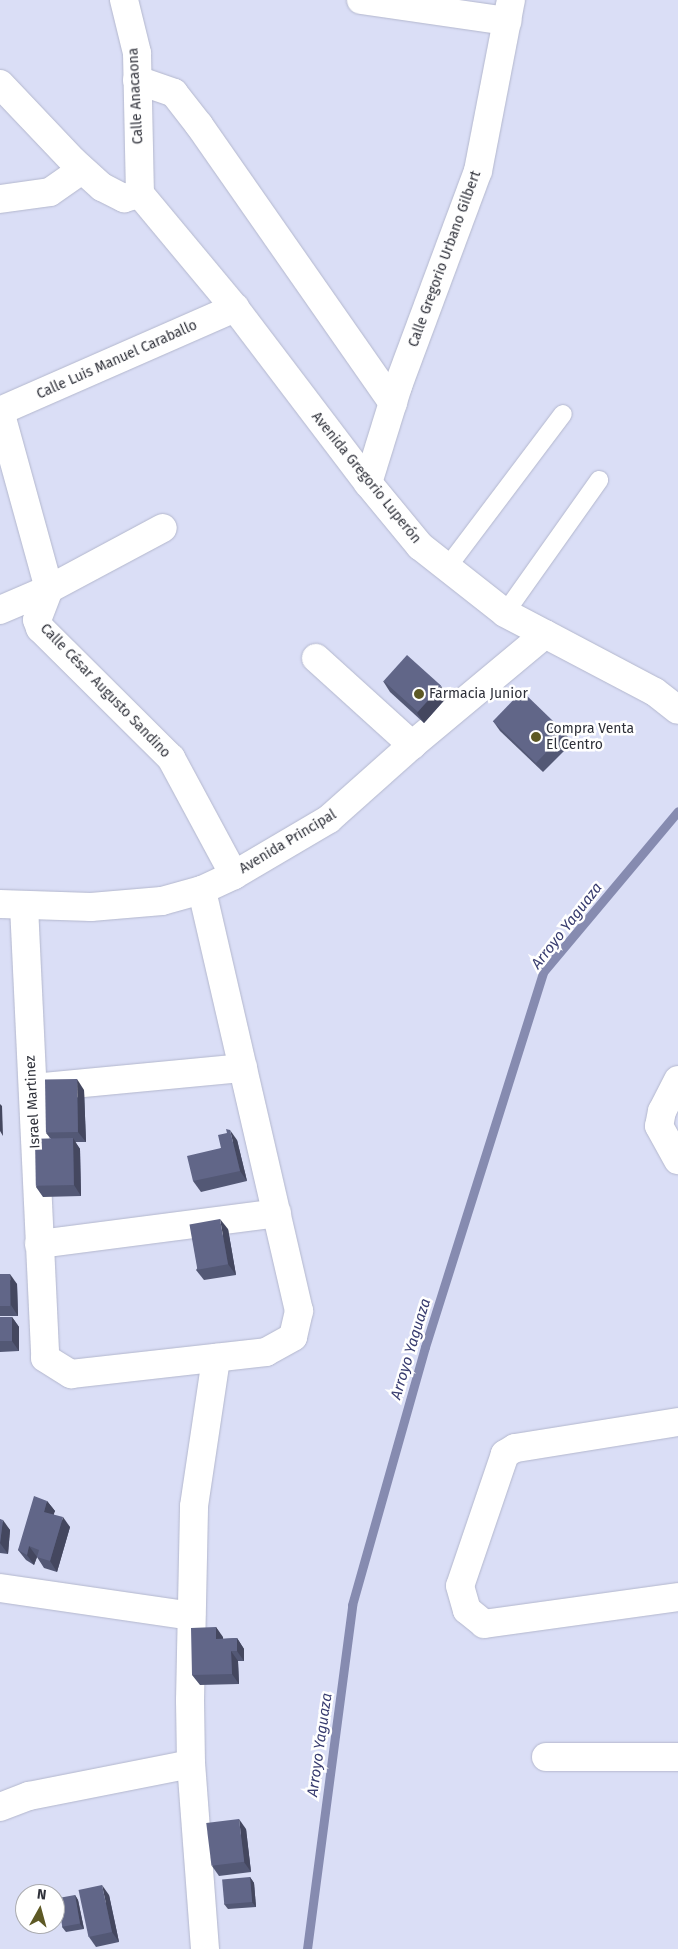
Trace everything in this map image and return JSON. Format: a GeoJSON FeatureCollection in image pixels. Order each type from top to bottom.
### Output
{"type":"FeatureCollection","features":[{"type":"Feature","properties":{"kind":"street","name":"Calle Anacaona"},"geometry":{"type":"LineString","coordinates":[[124,0],[137,53],[140,194]]}},
{"type":"Feature","properties":{"kind":"street"},"geometry":{"type":"LineString","coordinates":[[361,0],[509,11]]}},
{"type":"Feature","properties":{"kind":"street","name":"Calle Gregorio Urbano Gilbert"},"geometry":{"type":"LineString","coordinates":[[368,483],[393,403],[478,171],[509,11]]}},
{"type":"Feature","properties":{"kind":"street"},"geometry":{"type":"LineString","coordinates":[[137,80],[174,93],[199,125],[393,403]]}},
{"type":"Feature","properties":{"kind":"street"},"geometry":{"type":"LineString","coordinates":[[0,84],[82,170],[102,187],[124,198],[140,194]]}},
{"type":"Feature","properties":{"kind":"street"},"geometry":{"type":"LineString","coordinates":[[0,199],[50,192],[82,170]]}},
{"type":"Feature","properties":{"kind":"street","name":"Avenida Gregorio Luperón"},"geometry":{"type":"LineString","coordinates":[[140,194],[234,308],[368,483],[420,546],[446,569],[505,613],[655,692],[678,710]]}},
{"type":"Feature","properties":{"kind":"street","name":"Calle Luis Manuel Caraballo"},"geometry":{"type":"LineString","coordinates":[[0,411],[234,308]]}},
{"type":"Feature","properties":{"kind":"street"},"geometry":{"type":"LineString","coordinates":[[0,411],[49,589]]}},
{"type":"Feature","properties":{"kind":"street"},"geometry":{"type":"LineString","coordinates":[[0,610],[49,589],[163,528]]}},
{"type":"Feature","properties":{"kind":"street","name":"Calle César Augusto Sandino"},"geometry":{"type":"LineString","coordinates":[[49,589],[37,620],[40,628],[171,758],[234,875]]}},
{"type":"Feature","properties":{"kind":"street","name":"Avenida Principal"},"geometry":{"type":"LineString","coordinates":[[12,905],[91,907],[162,901],[202,890],[234,875],[329,819],[376,781],[412,745],[545,634]]}},
{"type":"Feature","properties":{"kind":"street"},"geometry":{"type":"LineString","coordinates":[[316,658],[412,745]]}},
{"type":"Feature","properties":{"kind":"street"},"geometry":{"type":"LineString","coordinates":[[202,890],[299,1311],[293,1337],[266,1352],[216,1358],[194,1506],[191,1616],[191,1764],[205,1949]]}},
{"type":"Feature","properties":{"kind":"street","name":"Israel Martinez"},"geometry":{"type":"LineString","coordinates":[[12,905],[33,1088],[45,1358],[72,1374],[216,1358]]}},
{"type":"Feature","properties":{"kind":"street"},"geometry":{"type":"LineString","coordinates":[[33,1088],[243,1068]]}},
{"type":"Feature","properties":{"kind":"street"},"geometry":{"type":"LineString","coordinates":[[678,1080],[662,1111],[659,1126],[678,1160]]}},
{"type":"Feature","properties":{"kind":"street"},"geometry":{"type":"LineString","coordinates":[[39,1244],[277,1213]]}},
{"type":"Feature","properties":{"kind":"street"},"geometry":{"type":"LineString","coordinates":[[678,1422],[515,1448],[505,1454],[460,1586],[467,1610],[484,1624],[678,1597]]}},
{"type":"Feature","properties":{"kind":"street"},"geometry":{"type":"LineString","coordinates":[[0,1588],[191,1616]]}},
{"type":"Feature","properties":{"kind":"street"},"geometry":{"type":"LineString","coordinates":[[546,1757],[678,1756]]}},
{"type":"Feature","properties":{"kind":"street"},"geometry":{"type":"LineString","coordinates":[[0,1806],[29,1796],[191,1764]]}},
{"type":"Feature","properties":{"kind":"lane"},"geometry":{"type":"LineString","coordinates":[[446,569],[563,414]]}},
{"type":"Feature","properties":{"kind":"lane"},"geometry":{"type":"LineString","coordinates":[[505,613],[599,480]]}},
{"type":"Feature","properties":{"kind":"building","name":"Farmacia Junior"},"geometry":{"type":"Polygon","coordinates":[[[407,655],[441,686],[418,712],[384,681],[407,655]]]}},
{"type":"Feature","properties":{"kind":"building","name":"Compra Venta El Centro"},"geometry":{"type":"Polygon","coordinates":[[[522,691],[565,733],[536,763],[493,721],[522,691]]]}},
{"type":"Feature","properties":{"kind":"building"},"geometry":{"type":"Polygon","coordinates":[[[77,1079],[78,1132],[46,1133],[45,1080],[77,1079]]]}},
{"type":"Feature","properties":{"kind":"building"},"geometry":{"type":"Polygon","coordinates":[[[226,1129],[230,1130],[240,1171],[193,1181],[187,1156],[221,1148],[218,1135],[227,1133],[226,1129]]]}},
{"type":"Feature","properties":{"kind":"building"},"geometry":{"type":"Polygon","coordinates":[[[73,1138],[74,1185],[36,1186],[35,1139],[73,1138]]]}},
{"type":"Feature","properties":{"kind":"building"},"geometry":{"type":"Polygon","coordinates":[[[220,1219],[228,1264],[197,1270],[189,1224],[220,1219]]]}},
{"type":"Feature","properties":{"kind":"building"},"geometry":{"type":"Polygon","coordinates":[[[0,1274],[10,1274],[10,1306],[0,1306],[0,1274]]]}},
{"type":"Feature","properties":{"kind":"building"},"geometry":{"type":"Polygon","coordinates":[[[0,1317],[12,1317],[12,1341],[0,1341],[0,1317]]]}},
{"type":"Feature","properties":{"kind":"building"},"geometry":{"type":"Polygon","coordinates":[[[34,1496],[47,1501],[44,1512],[63,1517],[50,1561],[37,1557],[39,1550],[29,1546],[27,1555],[18,1550],[34,1496]]]}},
{"type":"Feature","properties":{"kind":"building"},"geometry":{"type":"Polygon","coordinates":[[[0,1519],[3,1520],[0,1543],[0,1519]]]}},
{"type":"Feature","properties":{"kind":"building"},"geometry":{"type":"Polygon","coordinates":[[[216,1627],[216,1639],[237,1638],[237,1651],[231,1651],[232,1674],[192,1675],[191,1628],[216,1627]]]}},
{"type":"Feature","properties":{"kind":"building"},"geometry":{"type":"Polygon","coordinates":[[[239,1819],[244,1862],[211,1866],[206,1823],[239,1819]]]}},
{"type":"Feature","properties":{"kind":"building"},"geometry":{"type":"Polygon","coordinates":[[[250,1877],[252,1902],[224,1904],[222,1879],[250,1877]]]}},
{"type":"Feature","properties":{"kind":"building"},"geometry":{"type":"Polygon","coordinates":[[[102,1885],[112,1932],[89,1937],[79,1890],[102,1885]]]}},
{"type":"Feature","properties":{"kind":"building"},"geometry":{"type":"Polygon","coordinates":[[[75,1895],[80,1924],[65,1926],[65,1897],[75,1895]]]}},
{"type":"Feature","properties":{"kind":"waterway","name":"Arroyo Yaguaza"},"geometry":{"type":"LineString","coordinates":[[307,1949],[352,1605],[425,1347],[543,972],[678,811]]}},
{"type":"Feature","properties":{"kind":"place","name":"Farmacia Junior"},"geometry":{"type":"Point","coordinates":[419,694]}},
{"type":"Feature","properties":{"kind":"place","name":"Compra Venta El Centro"},"geometry":{"type":"Point","coordinates":[536,737]}}]}
